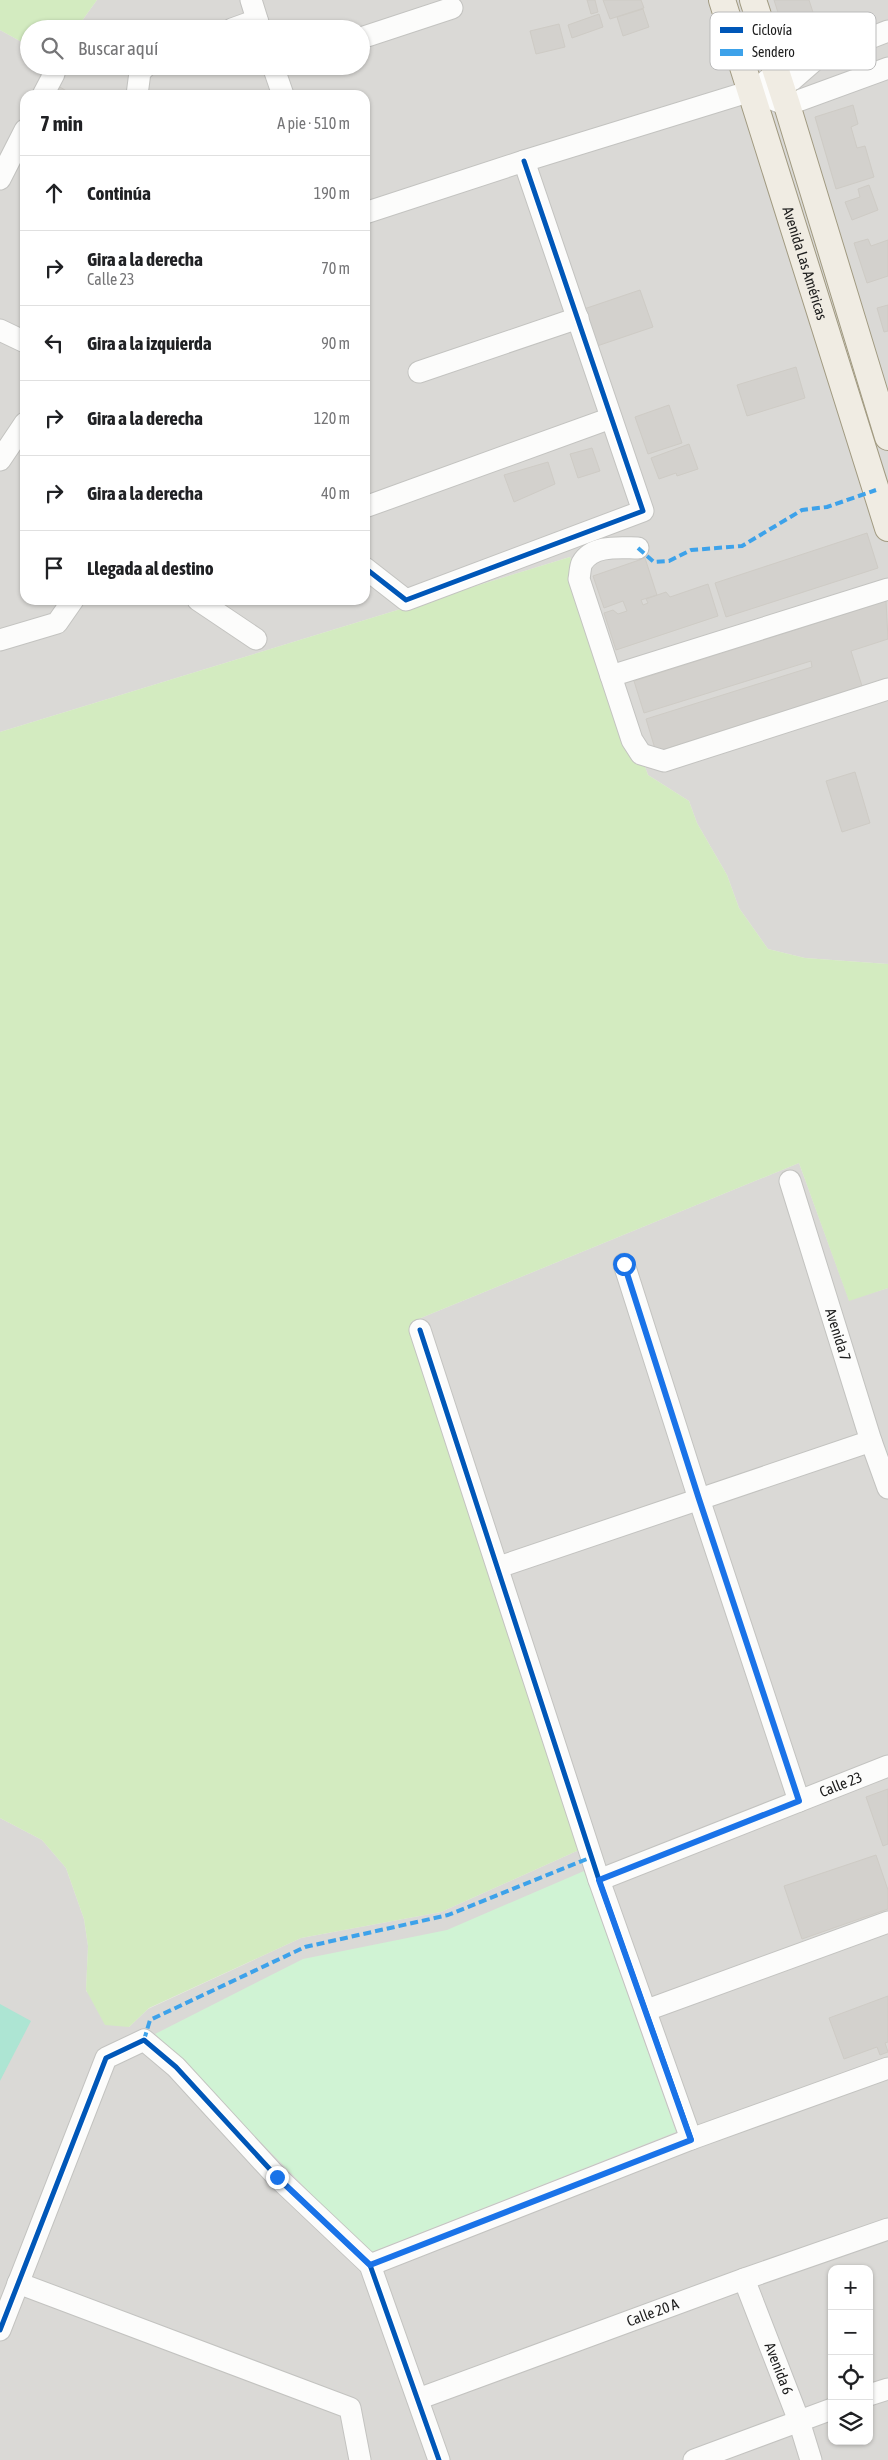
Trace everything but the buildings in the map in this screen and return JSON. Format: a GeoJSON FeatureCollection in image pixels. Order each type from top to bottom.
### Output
{"type":"FeatureCollection","features":[{"type":"Feature","properties":{"kind":"main road","name":"Avenida Las Américas"},"geometry":{"type":"LineString","coordinates":[[722,0],[726,12]]}},
{"type":"Feature","properties":{"kind":"main road","name":"Avenida Las Américas"},"geometry":{"type":"LineString","coordinates":[[753,0],[757,12]]}},
{"type":"Feature","properties":{"kind":"main road","name":"Avenida Las Américas"},"geometry":{"type":"LineString","coordinates":[[745,70],[888,528]]}},
{"type":"Feature","properties":{"kind":"main road","name":"Avenida Las Américas"},"geometry":{"type":"LineString","coordinates":[[776,70],[888,437]]}},
{"type":"Feature","properties":{"kind":"street"},"geometry":{"type":"LineString","coordinates":[[251,0],[257,20]]}},
{"type":"Feature","properties":{"kind":"street"},"geometry":{"type":"LineString","coordinates":[[370,35],[452,8]]}},
{"type":"Feature","properties":{"kind":"street"},"geometry":{"type":"LineString","coordinates":[[876,36],[888,31]]}},
{"type":"Feature","properties":{"kind":"street"},"geometry":{"type":"LineString","coordinates":[[752,91],[787,105],[888,68]]}},
{"type":"Feature","properties":{"kind":"street"},"geometry":{"type":"LineString","coordinates":[[370,211],[524,161],[752,91],[777,74],[792,80],[803,70]]}},
{"type":"Feature","properties":{"kind":"street"},"geometry":{"type":"LineString","coordinates":[[820,70],[827,90]]}},
{"type":"Feature","properties":{"kind":"street"},"geometry":{"type":"LineString","coordinates":[[46,90],[53,75]]}},
{"type":"Feature","properties":{"kind":"street"},"geometry":{"type":"LineString","coordinates":[[137,90],[139,75]]}},
{"type":"Feature","properties":{"kind":"street"},"geometry":{"type":"LineString","coordinates":[[277,75],[282,90]]}},
{"type":"Feature","properties":{"kind":"street"},"geometry":{"type":"LineString","coordinates":[[0,178],[20,140]]}},
{"type":"Feature","properties":{"kind":"street"},"geometry":{"type":"LineString","coordinates":[[370,572],[406,600],[643,511],[524,161]]}},
{"type":"Feature","properties":{"kind":"street"},"geometry":{"type":"LineString","coordinates":[[419,372],[578,318]]}},
{"type":"Feature","properties":{"kind":"street"},"geometry":{"type":"LineString","coordinates":[[0,330],[20,340]]}},
{"type":"Feature","properties":{"kind":"street"},"geometry":{"type":"LineString","coordinates":[[370,506],[611,418]]}},
{"type":"Feature","properties":{"kind":"street"},"geometry":{"type":"LineString","coordinates":[[0,460],[20,430]]}},
{"type":"Feature","properties":{"kind":"street"},"geometry":{"type":"LineString","coordinates":[[638,548],[612,547],[594,552],[582,562],[579,578],[632,740],[641,754],[664,761],[888,689]]}},
{"type":"Feature","properties":{"kind":"street"},"geometry":{"type":"LineString","coordinates":[[611,676],[888,589]]}},
{"type":"Feature","properties":{"kind":"street"},"geometry":{"type":"LineString","coordinates":[[0,640],[57,623],[70,605]]}},
{"type":"Feature","properties":{"kind":"street"},"geometry":{"type":"LineString","coordinates":[[205,605],[256,640]]}},
{"type":"Feature","properties":{"kind":"street","name":"Avenida 7"},"geometry":{"type":"LineString","coordinates":[[790,1181],[871,1441],[888,1488]]}},
{"type":"Feature","properties":{"kind":"street"},"geometry":{"type":"LineString","coordinates":[[624,1264],[699,1499],[799,1801]]}},
{"type":"Feature","properties":{"kind":"street"},"geometry":{"type":"LineString","coordinates":[[420,1330],[599,1880],[647,2010],[691,2140]]}},
{"type":"Feature","properties":{"kind":"street"},"geometry":{"type":"LineString","coordinates":[[498,1567],[871,1441]]}},
{"type":"Feature","properties":{"kind":"street","name":"Calle 23"},"geometry":{"type":"LineString","coordinates":[[599,1880],[888,1766]]}},
{"type":"Feature","properties":{"kind":"street"},"geometry":{"type":"LineString","coordinates":[[647,2010],[888,1922]]}},
{"type":"Feature","properties":{"kind":"street"},"geometry":{"type":"LineString","coordinates":[[0,2330],[106,2058],[144,2040],[176,2067],[277,2177],[370,2265],[439,2460]]}},
{"type":"Feature","properties":{"kind":"street"},"geometry":{"type":"LineString","coordinates":[[370,2265],[691,2140],[888,2068]]}},
{"type":"Feature","properties":{"kind":"street","name":"Calle 20 A"},"geometry":{"type":"LineString","coordinates":[[418,2399],[744,2279],[888,2229]]}},
{"type":"Feature","properties":{"kind":"street","name":"Avenida 6"},"geometry":{"type":"LineString","coordinates":[[744,2279],[799,2421],[811,2460]]}},
{"type":"Feature","properties":{"kind":"street"},"geometry":{"type":"LineString","coordinates":[[18,2284],[350,2408],[360,2460]]}},
{"type":"Feature","properties":{"kind":"street"},"geometry":{"type":"LineString","coordinates":[[873,2394],[888,2389]]}},
{"type":"Feature","properties":{"kind":"street"},"geometry":{"type":"LineString","coordinates":[[694,2460],[828,2410]]}},
{"type":"Feature","properties":{"kind":"shaded area"},"geometry":{"type":"Polygon","coordinates":[[[97,0],[888,0],[888,964],[805,958],[768,949],[739,908],[727,875],[697,823],[689,801],[648,775],[570,557],[0,732],[0,30],[20,41],[20,75],[370,75],[370,20],[83,20],[97,0]]]}},
{"type":"Feature","properties":{"kind":"shaded area"},"geometry":{"type":"Polygon","coordinates":[[[799,1163],[849,1300],[888,1288],[888,2460],[0,2460],[0,1818],[42,1840],[66,1868],[84,1919],[88,1946],[86,1991],[129,2027],[148,2009],[301,1938],[441,1912],[579,1850],[411,1322],[799,1163]]]}},
{"type":"Feature","properties":{"kind":"green space"},"geometry":{"type":"Polygon","coordinates":[[[0,0],[97,0],[83,20],[20,20],[20,41],[0,30],[0,0]]]}},
{"type":"Feature","properties":{"kind":"green space"},"geometry":{"type":"Polygon","coordinates":[[[570,557],[648,775],[689,801],[697,823],[727,875],[739,908],[768,949],[805,958],[888,964],[888,1288],[849,1301],[799,1163],[411,1322],[579,1850],[441,1912],[301,1938],[149,2008],[129,2027],[105,2025],[86,1990],[88,1946],[84,1919],[66,1868],[42,1840],[0,1818],[0,732],[570,557]]]}},
{"type":"Feature","properties":{"kind":"green space"},"geometry":{"type":"Polygon","coordinates":[[[584,1871],[676,2132],[369,2253],[155,2034],[303,1959],[447,1930],[584,1871]]]}},
{"type":"Feature","properties":{"kind":"green space"},"geometry":{"type":"Polygon","coordinates":[[[0,2004],[31,2021],[0,2081],[0,2004]]]}},
{"type":"Feature","properties":{"kind":"marked path"},"geometry":{"type":"LineString","coordinates":[[638,548],[654,562],[669,561],[691,550],[742,546],[802,510],[827,507],[876,490]]}},
{"type":"Feature","properties":{"kind":"marked path"},"geometry":{"type":"LineString","coordinates":[[144,2040],[150,2020],[305,1947],[448,1915],[592,1857]]}},
{"type":"Feature","properties":{"kind":"cycle path"},"geometry":{"type":"LineString","coordinates":[[370,572],[406,600],[643,511],[524,161]]}},
{"type":"Feature","properties":{"kind":"cycle path"},"geometry":{"type":"LineString","coordinates":[[420,1330],[599,1880],[691,2139]]}},
{"type":"Feature","properties":{"kind":"cycle path"},"geometry":{"type":"LineString","coordinates":[[0,2330],[106,2058],[144,2040],[176,2067],[277,2177],[370,2265],[439,2460]]}},
{"type":"Feature","properties":{"kind":"route"},"geometry":{"type":"LineString","coordinates":[[277,2177],[370,2265],[691,2140],[647,2010],[599,1880],[799,1801],[699,1499],[624,1264]]}}]}
